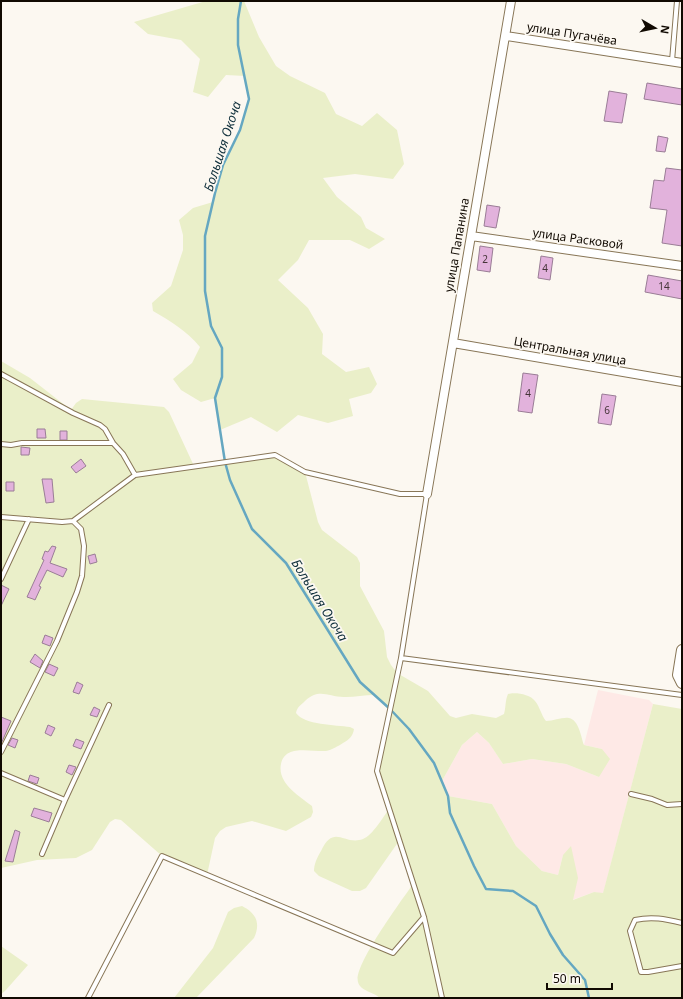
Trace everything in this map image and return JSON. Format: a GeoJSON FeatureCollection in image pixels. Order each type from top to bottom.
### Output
{"type":"FeatureCollection","features":[{"type":"Feature","properties":{"kind":"street","name":"улица Папанина"},"geometry":{"type":"LineString","coordinates":[[426,494],[511,1]]}},
{"type":"Feature","properties":{"kind":"street","name":"улица Пугачёва"},"geometry":{"type":"LineString","coordinates":[[506,36],[682,63]]}},
{"type":"Feature","properties":{"kind":"street","name":"улица Расковой"},"geometry":{"type":"LineString","coordinates":[[471,236],[682,266]]}},
{"type":"Feature","properties":{"kind":"street","name":"Центральная улица"},"geometry":{"type":"LineString","coordinates":[[453,343],[682,382]]}},
{"type":"Feature","properties":{"kind":"street"},"geometry":{"type":"LineString","coordinates":[[682,650],[678,675],[682,683]]}},
{"type":"Feature","properties":{"kind":"lane"},"geometry":{"type":"LineString","coordinates":[[672,62],[677,1]]}},
{"type":"Feature","properties":{"kind":"lane"},"geometry":{"type":"LineString","coordinates":[[1,374],[73,413],[100,425],[105,429],[113,443],[123,454],[135,475]]}},
{"type":"Feature","properties":{"kind":"lane"},"geometry":{"type":"LineString","coordinates":[[1,444],[113,443]]}},
{"type":"Feature","properties":{"kind":"lane"},"geometry":{"type":"LineString","coordinates":[[1,517],[73,521],[135,475],[275,455],[306,472],[400,494],[426,494],[400,658],[378,771],[424,917],[442,998]]}},
{"type":"Feature","properties":{"kind":"lane"},"geometry":{"type":"LineString","coordinates":[[1,579],[30,519]]}},
{"type":"Feature","properties":{"kind":"lane"},"geometry":{"type":"LineString","coordinates":[[1,752],[57,641],[78,592],[84,546],[81,529],[73,521]]}},
{"type":"Feature","properties":{"kind":"lane"},"geometry":{"type":"LineString","coordinates":[[400,658],[682,695]]}},
{"type":"Feature","properties":{"kind":"lane"},"geometry":{"type":"LineString","coordinates":[[42,854],[109,705]]}},
{"type":"Feature","properties":{"kind":"lane"},"geometry":{"type":"LineString","coordinates":[[1,773],[65,800]]}},
{"type":"Feature","properties":{"kind":"lane"},"geometry":{"type":"LineString","coordinates":[[631,794],[652,799],[667,805],[682,804]]}},
{"type":"Feature","properties":{"kind":"lane"},"geometry":{"type":"LineString","coordinates":[[88,998],[162,856],[393,953],[424,917]]}},
{"type":"Feature","properties":{"kind":"lane"},"geometry":{"type":"LineString","coordinates":[[682,923],[653,917],[642,918],[635,920],[630,931],[641,972],[682,966]]}},
{"type":"Feature","properties":{"kind":"shaded area"},"geometry":{"type":"Polygon","coordinates":[[[598,690],[649,700],[653,704],[603,894],[594,892],[572,900],[563,855],[558,875],[542,871],[516,846],[492,804],[448,796],[442,781],[462,745],[477,732],[489,743],[503,764],[532,759],[566,764],[599,777],[602,749],[584,745],[598,690]]]}},
{"type":"Feature","properties":{"kind":"green space"},"geometry":{"type":"Polygon","coordinates":[[[206,1],[244,1],[259,37],[276,66],[290,76],[325,93],[336,114],[362,126],[377,113],[397,130],[404,164],[393,179],[355,174],[323,178],[337,197],[361,217],[366,228],[385,239],[369,249],[350,240],[309,240],[298,260],[278,280],[308,308],[323,334],[322,354],[346,372],[369,367],[377,384],[371,393],[349,399],[353,416],[328,423],[298,415],[277,432],[251,417],[220,430],[215,398],[201,402],[181,390],[173,379],[192,363],[200,347],[184,331],[153,311],[152,303],[171,286],[183,250],[183,235],[179,220],[193,208],[213,202],[223,165],[240,130],[249,99],[245,76],[226,75],[208,97],[193,92],[200,59],[181,40],[148,34],[134,22],[206,1]]]}},
{"type":"Feature","properties":{"kind":"green space"},"geometry":{"type":"Polygon","coordinates":[[[1,361],[30,378],[71,410],[76,403],[82,399],[164,407],[169,412],[194,466],[275,455],[305,472],[318,522],[322,530],[357,557],[360,563],[360,586],[384,631],[387,657],[397,673],[428,691],[450,716],[456,718],[472,714],[496,718],[504,714],[508,694],[514,693],[526,695],[533,699],[537,703],[546,721],[566,718],[572,719],[579,729],[584,745],[602,749],[610,759],[599,777],[566,764],[532,759],[503,764],[489,743],[477,732],[462,745],[442,781],[448,796],[492,804],[516,846],[542,871],[558,875],[563,855],[571,846],[578,878],[573,900],[594,892],[603,893],[653,704],[682,709],[682,998],[380,998],[361,987],[358,982],[358,974],[370,948],[413,884],[399,841],[366,888],[360,891],[352,891],[319,876],[314,871],[318,856],[330,838],[340,837],[350,840],[363,839],[374,830],[389,809],[377,771],[390,709],[374,695],[340,697],[320,694],[310,697],[299,706],[296,713],[306,720],[321,724],[350,727],[354,729],[352,736],[349,739],[330,750],[293,751],[283,758],[281,764],[282,777],[295,793],[312,806],[313,812],[311,817],[286,831],[252,821],[226,827],[220,831],[215,838],[207,875],[162,856],[121,820],[115,819],[110,822],[92,850],[76,858],[37,860],[1,868],[1,361]]]}},
{"type":"Feature","properties":{"kind":"green space"},"geometry":{"type":"Polygon","coordinates":[[[242,906],[251,912],[256,919],[257,928],[254,938],[196,998],[174,998],[213,948],[228,912],[234,908],[242,906]]]}},
{"type":"Feature","properties":{"kind":"green space"},"geometry":{"type":"Polygon","coordinates":[[[1,946],[28,965],[1,994],[1,946]]]}},
{"type":"Feature","properties":{"kind":"building"},"geometry":{"type":"Polygon","coordinates":[[[647,83],[682,89],[682,105],[644,99],[647,83]]]}},
{"type":"Feature","properties":{"kind":"building"},"geometry":{"type":"Polygon","coordinates":[[[609,91],[627,94],[622,123],[604,121],[609,91]]]}},
{"type":"Feature","properties":{"kind":"building"},"geometry":{"type":"Polygon","coordinates":[[[658,136],[668,138],[665,152],[656,151],[658,136]]]}},
{"type":"Feature","properties":{"kind":"building"},"geometry":{"type":"Polygon","coordinates":[[[666,168],[682,170],[682,246],[662,243],[667,210],[650,208],[654,180],[664,181],[666,168]]]}},
{"type":"Feature","properties":{"kind":"building"},"geometry":{"type":"Polygon","coordinates":[[[487,205],[500,207],[496,228],[484,226],[487,205]]]}},
{"type":"Feature","properties":{"kind":"building"},"geometry":{"type":"Polygon","coordinates":[[[480,246],[493,248],[490,272],[477,270],[480,246]]]}},
{"type":"Feature","properties":{"kind":"building"},"geometry":{"type":"Polygon","coordinates":[[[541,256],[553,258],[550,280],[538,278],[541,256]]]}},
{"type":"Feature","properties":{"kind":"building"},"geometry":{"type":"Polygon","coordinates":[[[648,275],[682,281],[682,299],[645,292],[648,275]]]}},
{"type":"Feature","properties":{"kind":"building"},"geometry":{"type":"Polygon","coordinates":[[[523,373],[538,375],[532,413],[518,411],[523,373]]]}},
{"type":"Feature","properties":{"kind":"building"},"geometry":{"type":"Polygon","coordinates":[[[602,394],[616,396],[611,425],[598,423],[602,394]]]}},
{"type":"Feature","properties":{"kind":"building"},"geometry":{"type":"Polygon","coordinates":[[[37,429],[45,429],[46,438],[37,438],[37,429]]]}},
{"type":"Feature","properties":{"kind":"building"},"geometry":{"type":"Polygon","coordinates":[[[60,431],[67,431],[67,440],[60,440],[60,431]]]}},
{"type":"Feature","properties":{"kind":"building"},"geometry":{"type":"Polygon","coordinates":[[[21,447],[30,448],[29,455],[21,455],[21,447]]]}},
{"type":"Feature","properties":{"kind":"building"},"geometry":{"type":"Polygon","coordinates":[[[81,459],[86,466],[76,473],[71,467],[81,459]]]}},
{"type":"Feature","properties":{"kind":"building"},"geometry":{"type":"Polygon","coordinates":[[[42,479],[52,479],[54,502],[46,503],[42,479]]]}},
{"type":"Feature","properties":{"kind":"building"},"geometry":{"type":"Polygon","coordinates":[[[6,482],[14,482],[14,491],[6,491],[6,482]]]}},
{"type":"Feature","properties":{"kind":"building"},"geometry":{"type":"Polygon","coordinates":[[[52,546],[56,547],[50,563],[67,569],[63,577],[47,570],[39,586],[41,587],[35,600],[27,597],[44,560],[42,559],[45,551],[48,552],[52,546]]]}},
{"type":"Feature","properties":{"kind":"building"},"geometry":{"type":"Polygon","coordinates":[[[95,554],[97,562],[90,564],[88,556],[95,554]]]}},
{"type":"Feature","properties":{"kind":"building"},"geometry":{"type":"Polygon","coordinates":[[[1,585],[9,589],[1,606],[1,585]]]}},
{"type":"Feature","properties":{"kind":"building"},"geometry":{"type":"Polygon","coordinates":[[[45,635],[53,638],[50,646],[42,643],[45,635]]]}},
{"type":"Feature","properties":{"kind":"building"},"geometry":{"type":"Polygon","coordinates":[[[35,654],[43,661],[40,668],[30,662],[35,654]]]}},
{"type":"Feature","properties":{"kind":"building"},"geometry":{"type":"Polygon","coordinates":[[[49,664],[58,668],[54,676],[45,672],[49,664]]]}},
{"type":"Feature","properties":{"kind":"building"},"geometry":{"type":"Polygon","coordinates":[[[77,682],[83,685],[79,694],[73,692],[77,682]]]}},
{"type":"Feature","properties":{"kind":"building"},"geometry":{"type":"Polygon","coordinates":[[[94,707],[100,710],[97,717],[90,715],[94,707]]]}},
{"type":"Feature","properties":{"kind":"building"},"geometry":{"type":"Polygon","coordinates":[[[1,717],[11,721],[1,744],[1,717]]]}},
{"type":"Feature","properties":{"kind":"building"},"geometry":{"type":"Polygon","coordinates":[[[48,725],[55,728],[51,736],[45,733],[48,725]]]}},
{"type":"Feature","properties":{"kind":"building"},"geometry":{"type":"Polygon","coordinates":[[[12,738],[18,740],[15,748],[8,745],[12,738]]]}},
{"type":"Feature","properties":{"kind":"building"},"geometry":{"type":"Polygon","coordinates":[[[76,739],[84,742],[81,749],[73,746],[76,739]]]}},
{"type":"Feature","properties":{"kind":"building"},"geometry":{"type":"Polygon","coordinates":[[[69,765],[76,767],[72,775],[66,772],[69,765]]]}},
{"type":"Feature","properties":{"kind":"building"},"geometry":{"type":"Polygon","coordinates":[[[30,775],[39,778],[37,784],[28,781],[30,775]]]}},
{"type":"Feature","properties":{"kind":"building"},"geometry":{"type":"Polygon","coordinates":[[[34,808],[52,813],[49,822],[31,816],[34,808]]]}},
{"type":"Feature","properties":{"kind":"building"},"geometry":{"type":"Polygon","coordinates":[[[15,830],[20,832],[13,862],[5,861],[15,830]]]}},
{"type":"Feature","properties":{"kind":"waterway","name":"Большая Окоча"},"geometry":{"type":"LineString","coordinates":[[241,1],[238,19],[238,45],[249,99],[240,130],[223,165],[205,236],[205,291],[211,326],[222,348],[222,377],[215,398],[225,462],[230,480],[252,529],[286,563],[360,682],[390,709],[409,729],[434,763],[448,796],[450,813],[486,889],[513,891],[536,906],[550,934],[563,955],[585,980],[589,998]]}}]}
